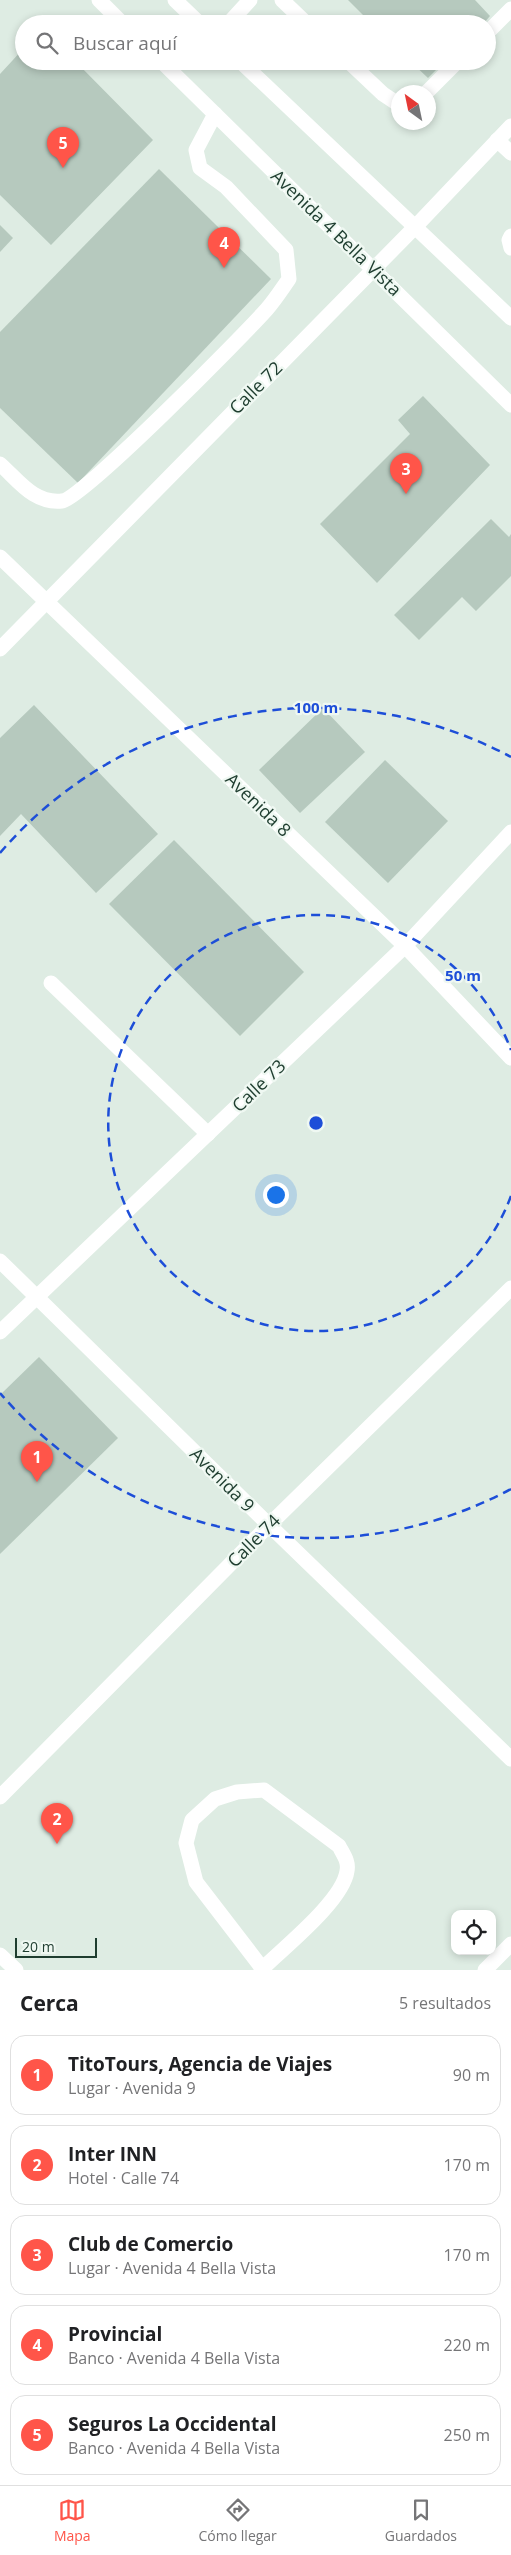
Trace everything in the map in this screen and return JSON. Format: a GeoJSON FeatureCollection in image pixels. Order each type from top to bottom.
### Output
{"type":"FeatureCollection","features":[{"type":"Feature","properties":{"kind":"street"},"geometry":{"type":"LineString","coordinates":[[99,0],[114,15]]}},
{"type":"Feature","properties":{"kind":"street"},"geometry":{"type":"LineString","coordinates":[[175,0],[191,15]]}},
{"type":"Feature","properties":{"kind":"street"},"geometry":{"type":"LineString","coordinates":[[236,15],[250,0]]}},
{"type":"Feature","properties":{"kind":"street"},"geometry":{"type":"LineString","coordinates":[[282,0],[298,15]]}},
{"type":"Feature","properties":{"kind":"street"},"geometry":{"type":"LineString","coordinates":[[496,23],[511,9]]}},
{"type":"Feature","properties":{"kind":"street","name":"Avenida 4 Bella Vista"},"geometry":{"type":"LineString","coordinates":[[170,70],[511,404]]}},
{"type":"Feature","properties":{"kind":"street"},"geometry":{"type":"LineString","coordinates":[[250,70],[511,318]]}},
{"type":"Feature","properties":{"kind":"street"},"geometry":{"type":"LineString","coordinates":[[358,70],[391,99]]}},
{"type":"Feature","properties":{"kind":"street"},"geometry":{"type":"LineString","coordinates":[[434,85],[449,70]]}},
{"type":"Feature","properties":{"kind":"street"},"geometry":{"type":"LineString","coordinates":[[0,464],[34,496],[47,501],[65,501],[99,476],[217,360],[267,308],[289,278],[286,250],[226,187],[200,168],[196,150],[215,114]]}},
{"type":"Feature","properties":{"kind":"street","name":"Calle 72"},"geometry":{"type":"LineString","coordinates":[[0,648],[416,226],[511,126]]}},
{"type":"Feature","properties":{"kind":"street"},"geometry":{"type":"LineString","coordinates":[[497,140],[511,153]]}},
{"type":"Feature","properties":{"kind":"street"},"geometry":{"type":"LineString","coordinates":[[511,236],[509,240],[511,248]]}},
{"type":"Feature","properties":{"kind":"street","name":"Avenida 8"},"geometry":{"type":"LineString","coordinates":[[0,557],[405,946],[511,1058]]}},
{"type":"Feature","properties":{"kind":"street","name":"Calle 73"},"geometry":{"type":"LineString","coordinates":[[0,1332],[405,946],[511,832]]}},
{"type":"Feature","properties":{"kind":"street"},"geometry":{"type":"LineString","coordinates":[[52,983],[208,1134]]}},
{"type":"Feature","properties":{"kind":"street","name":"Avenida 9"},"geometry":{"type":"LineString","coordinates":[[0,1261],[511,1759]]}},
{"type":"Feature","properties":{"kind":"street","name":"Calle 74"},"geometry":{"type":"LineString","coordinates":[[0,1797],[269,1525],[511,1288]]}},
{"type":"Feature","properties":{"kind":"street"},"geometry":{"type":"LineString","coordinates":[[264,1790],[338,1846],[346,1859],[347,1871],[332,1901],[261,1969],[196,1882],[186,1843],[192,1820],[215,1800],[238,1792],[264,1790]]}},
{"type":"Feature","properties":{"kind":"street"},"geometry":{"type":"LineString","coordinates":[[485,1970],[511,1944]]}},
{"type":"Feature","properties":{"kind":"street"},"geometry":{"type":"LineString","coordinates":[[0,1954],[16,1970]]}},
{"type":"Feature","properties":{"kind":"building"},"geometry":{"type":"Polygon","coordinates":[[[348,0],[475,0],[489,15],[363,15],[348,0]]]}},
{"type":"Feature","properties":{"kind":"building"},"geometry":{"type":"Polygon","coordinates":[[[15,58],[15,70],[84,70],[153,140],[51,245],[0,195],[0,74],[15,58]]]}},
{"type":"Feature","properties":{"kind":"building"},"geometry":{"type":"Polygon","coordinates":[[[420,70],[436,70],[428,78],[420,70]]]}},
{"type":"Feature","properties":{"kind":"building"},"geometry":{"type":"Polygon","coordinates":[[[159,169],[271,279],[78,483],[0,408],[0,332],[159,169]]]}},
{"type":"Feature","properties":{"kind":"building"},"geometry":{"type":"Polygon","coordinates":[[[0,225],[13,238],[0,252],[0,225]]]}},
{"type":"Feature","properties":{"kind":"building"},"geometry":{"type":"Polygon","coordinates":[[[423,396],[490,465],[377,583],[320,524],[410,434],[398,420],[423,396]]]}},
{"type":"Feature","properties":{"kind":"building"},"geometry":{"type":"Polygon","coordinates":[[[491,519],[509,537],[511,534],[511,576],[476,611],[462,597],[419,640],[394,615],[491,519]]]}},
{"type":"Feature","properties":{"kind":"building"},"geometry":{"type":"Polygon","coordinates":[[[34,705],[158,834],[96,893],[21,814],[0,836],[0,738],[34,705]]]}},
{"type":"Feature","properties":{"kind":"building"},"geometry":{"type":"Polygon","coordinates":[[[323,708],[365,752],[300,813],[259,770],[323,708]]]}},
{"type":"Feature","properties":{"kind":"building"},"geometry":{"type":"Polygon","coordinates":[[[385,760],[448,821],[388,883],[325,822],[385,760]]]}},
{"type":"Feature","properties":{"kind":"building"},"geometry":{"type":"Polygon","coordinates":[[[174,840],[304,972],[240,1036],[109,904],[174,840]]]}},
{"type":"Feature","properties":{"kind":"building"},"geometry":{"type":"Polygon","coordinates":[[[39,1357],[118,1438],[0,1554],[0,1395],[39,1357]]]}},
{"type":"Feature","properties":{"kind":"place","name":"Seguros La Occidental"},"geometry":{"type":"Point","coordinates":[63,168]}},
{"type":"Feature","properties":{"kind":"place","name":"Provincial"},"geometry":{"type":"Point","coordinates":[224,268]}},
{"type":"Feature","properties":{"kind":"place","name":"Club de Comercio"},"geometry":{"type":"Point","coordinates":[406,494]}},
{"type":"Feature","properties":{"kind":"place","name":"TitoTours, Agencia de Viajes"},"geometry":{"type":"Point","coordinates":[37,1482]}},
{"type":"Feature","properties":{"kind":"place","name":"Inter INN"},"geometry":{"type":"Point","coordinates":[57,1844]}}]}
